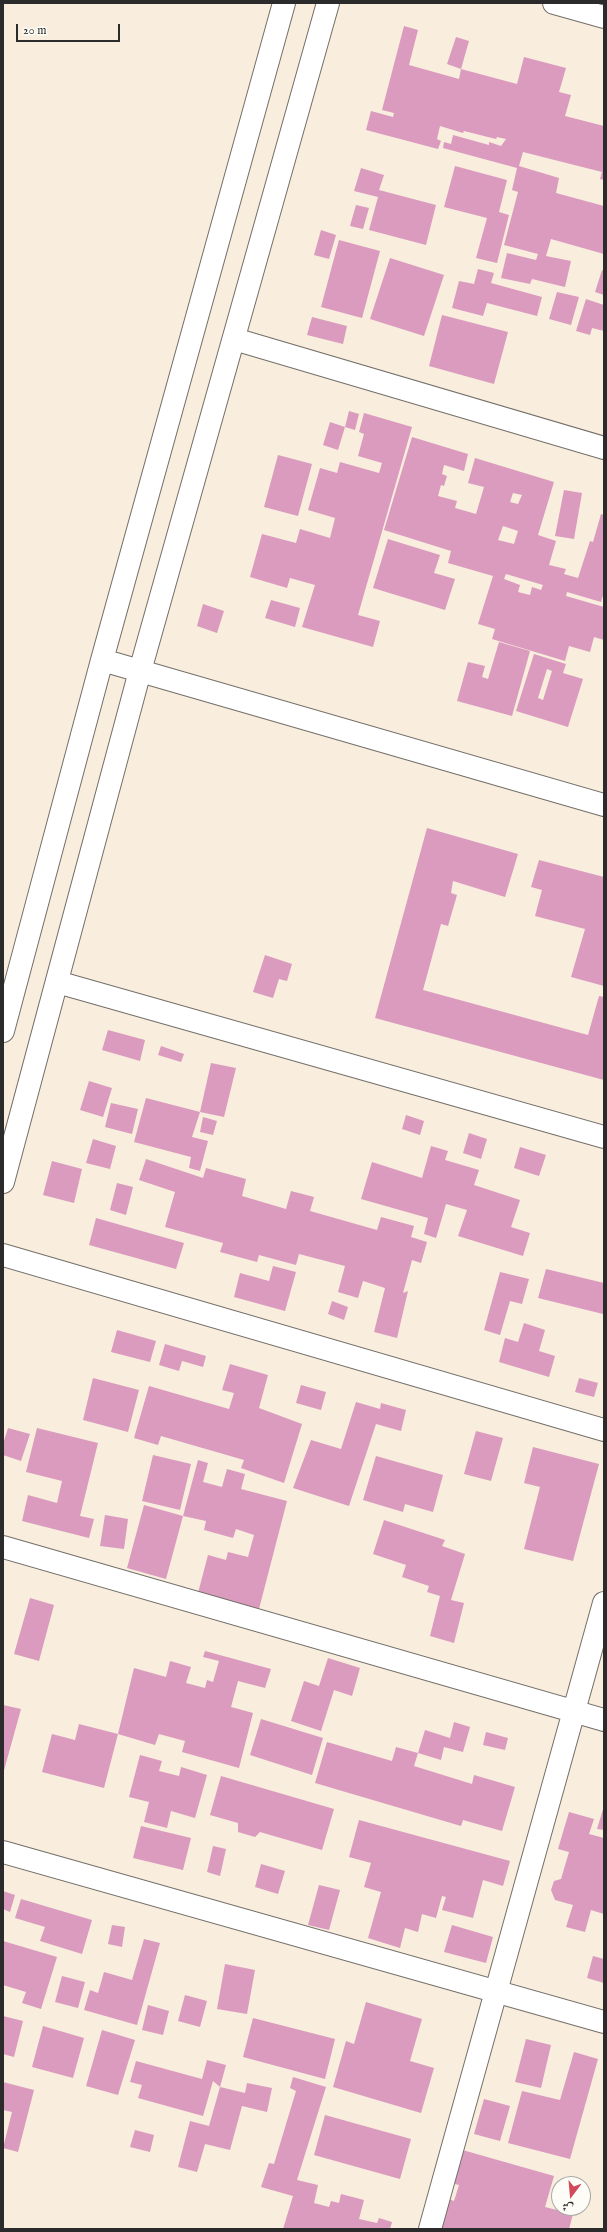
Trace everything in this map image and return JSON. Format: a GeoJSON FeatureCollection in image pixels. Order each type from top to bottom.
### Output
{"type":"FeatureCollection","features":[{"type":"Feature","properties":{"kind":"street"},"geometry":{"type":"LineString","coordinates":[[3,1031],[102,660],[284,3]]}},
{"type":"Feature","properties":{"kind":"street"},"geometry":{"type":"LineString","coordinates":[[3,1182],[140,671],[328,3]]}},
{"type":"Feature","properties":{"kind":"street"},"geometry":{"type":"LineString","coordinates":[[554,3],[604,17]]}},
{"type":"Feature","properties":{"kind":"street"},"geometry":{"type":"LineString","coordinates":[[234,339],[604,448]]}},
{"type":"Feature","properties":{"kind":"street"},"geometry":{"type":"LineString","coordinates":[[102,660],[604,805]]}},
{"type":"Feature","properties":{"kind":"street"},"geometry":{"type":"LineString","coordinates":[[57,982],[604,1137]]}},
{"type":"Feature","properties":{"kind":"street"},"geometry":{"type":"LineString","coordinates":[[3,1255],[604,1430]]}},
{"type":"Feature","properties":{"kind":"street"},"geometry":{"type":"LineString","coordinates":[[3,1547],[604,1720]]}},
{"type":"Feature","properties":{"kind":"street"},"geometry":{"type":"LineString","coordinates":[[430,2229],[604,1603]]}},
{"type":"Feature","properties":{"kind":"street"},"geometry":{"type":"LineString","coordinates":[[3,1852],[604,2022]]}},
{"type":"Feature","properties":{"kind":"building"},"geometry":{"type":"Polygon","coordinates":[[[404,26],[418,30],[409,65],[459,79],[461,69],[517,84],[524,57],[566,68],[559,92],[571,95],[565,116],[604,126],[604,180],[600,179],[602,172],[523,152],[519,166],[559,178],[556,193],[604,206],[604,254],[551,239],[546,256],[571,261],[565,287],[532,279],[530,284],[501,278],[507,253],[536,260],[538,254],[504,245],[518,192],[512,190],[517,168],[443,148],[444,142],[451,144],[453,135],[489,145],[489,142],[501,146],[506,139],[497,137],[496,139],[464,131],[463,133],[440,126],[437,139],[441,141],[438,149],[366,130],[371,111],[393,117],[394,113],[382,110],[404,26]]]}},
{"type":"Feature","properties":{"kind":"building"},"geometry":{"type":"Polygon","coordinates":[[[456,37],[469,41],[461,69],[447,64],[456,37]]]}},
{"type":"Feature","properties":{"kind":"building"},"geometry":{"type":"Polygon","coordinates":[[[455,166],[507,180],[499,212],[509,215],[497,263],[476,258],[487,218],[444,207],[455,166]]]}},
{"type":"Feature","properties":{"kind":"building"},"geometry":{"type":"Polygon","coordinates":[[[361,168],[384,175],[379,190],[436,205],[426,245],[369,230],[378,197],[354,191],[361,168]]]}},
{"type":"Feature","properties":{"kind":"building"},"geometry":{"type":"Polygon","coordinates":[[[356,205],[369,208],[363,229],[350,226],[356,205]]]}},
{"type":"Feature","properties":{"kind":"building"},"geometry":{"type":"Polygon","coordinates":[[[321,230],[336,235],[329,259],[314,255],[321,230]]]}},
{"type":"Feature","properties":{"kind":"building"},"geometry":{"type":"Polygon","coordinates":[[[339,240],[380,251],[362,318],[321,307],[339,240]]]}},
{"type":"Feature","properties":{"kind":"building"},"geometry":{"type":"Polygon","coordinates":[[[390,258],[444,275],[424,336],[370,319],[390,258]]]}},
{"type":"Feature","properties":{"kind":"building"},"geometry":{"type":"Polygon","coordinates":[[[478,269],[494,273],[491,283],[542,297],[537,316],[487,303],[483,316],[452,308],[459,281],[474,284],[478,269]]]}},
{"type":"Feature","properties":{"kind":"building"},"geometry":{"type":"Polygon","coordinates":[[[602,270],[604,271],[604,295],[595,292],[602,270]]]}},
{"type":"Feature","properties":{"kind":"building"},"geometry":{"type":"Polygon","coordinates":[[[557,292],[579,297],[571,325],[549,319],[557,292]]]}},
{"type":"Feature","properties":{"kind":"building"},"geometry":{"type":"Polygon","coordinates":[[[586,299],[604,305],[604,331],[592,328],[590,335],[576,331],[586,299]]]}},
{"type":"Feature","properties":{"kind":"building"},"geometry":{"type":"Polygon","coordinates":[[[442,315],[508,332],[494,384],[429,366],[442,315]]]}},
{"type":"Feature","properties":{"kind":"building"},"geometry":{"type":"Polygon","coordinates":[[[312,317],[347,326],[343,344],[307,335],[312,317]]]}},
{"type":"Feature","properties":{"kind":"building"},"geometry":{"type":"Polygon","coordinates":[[[349,411],[359,414],[355,430],[345,427],[349,411]]]}},
{"type":"Feature","properties":{"kind":"building"},"geometry":{"type":"Polygon","coordinates":[[[364,413],[412,427],[358,615],[380,621],[373,647],[302,627],[315,585],[290,578],[287,588],[250,577],[262,534],[296,543],[300,529],[330,538],[335,518],[308,510],[320,468],[337,473],[340,462],[379,473],[382,463],[358,456],[364,434],[359,432],[364,413]]]}},
{"type":"Feature","properties":{"kind":"building"},"geometry":{"type":"Polygon","coordinates":[[[330,422],[345,427],[338,450],[323,445],[330,422]]]}},
{"type":"Feature","properties":{"kind":"building"},"geometry":{"type":"Polygon","coordinates":[[[412,437],[468,454],[464,471],[444,465],[442,474],[447,476],[444,486],[441,485],[438,496],[457,501],[455,508],[476,514],[484,487],[468,483],[475,458],[554,482],[538,535],[556,541],[549,565],[566,569],[564,574],[578,578],[590,541],[593,542],[601,514],[604,515],[604,592],[601,602],[567,592],[566,596],[604,607],[604,640],[594,637],[590,652],[569,646],[565,661],[492,639],[495,629],[478,624],[493,576],[448,563],[451,551],[384,530],[412,437]],[[513,493],[510,502],[518,504],[522,495],[513,493]],[[503,526],[498,540],[514,544],[518,531],[503,526]],[[506,574],[504,579],[520,585],[518,592],[530,595],[532,587],[541,590],[543,585],[506,574]]]}},
{"type":"Feature","properties":{"kind":"building"},"geometry":{"type":"Polygon","coordinates":[[[278,455],[312,464],[298,516],[264,507],[278,455]]]}},
{"type":"Feature","properties":{"kind":"building"},"geometry":{"type":"Polygon","coordinates":[[[564,490],[582,493],[574,539],[555,536],[564,490]]]}},
{"type":"Feature","properties":{"kind":"building"},"geometry":{"type":"Polygon","coordinates":[[[388,539],[440,555],[434,573],[455,579],[445,610],[373,588],[388,539]]]}},
{"type":"Feature","properties":{"kind":"building"},"geometry":{"type":"Polygon","coordinates":[[[271,600],[300,608],[295,627],[265,618],[271,600]]]}},
{"type":"Feature","properties":{"kind":"building"},"geometry":{"type":"Polygon","coordinates":[[[203,604],[224,611],[217,633],[197,626],[203,604]]]}},
{"type":"Feature","properties":{"kind":"building"},"geometry":{"type":"Polygon","coordinates":[[[499,642],[530,651],[512,716],[457,701],[468,662],[485,666],[482,677],[488,679],[499,642]]]}},
{"type":"Feature","properties":{"kind":"building"},"geometry":{"type":"Polygon","coordinates":[[[534,654],[566,664],[563,673],[583,679],[568,727],[516,711],[534,654]],[[547,669],[538,698],[543,700],[552,671],[547,669]]]}},
{"type":"Feature","properties":{"kind":"building"},"geometry":{"type":"Polygon","coordinates":[[[427,828],[518,854],[505,897],[453,881],[451,893],[457,895],[448,926],[441,924],[423,990],[588,1035],[599,996],[604,997],[604,1080],[375,1018],[427,828]]]}},
{"type":"Feature","properties":{"kind":"building"},"geometry":{"type":"Polygon","coordinates":[[[539,860],[604,877],[604,986],[571,977],[585,929],[535,916],[542,890],[531,887],[539,860]]]}},
{"type":"Feature","properties":{"kind":"building"},"geometry":{"type":"Polygon","coordinates":[[[265,955],[292,964],[287,981],[279,979],[273,998],[253,992],[265,955]]]}},
{"type":"Feature","properties":{"kind":"building"},"geometry":{"type":"Polygon","coordinates":[[[108,1030],[145,1040],[140,1061],[102,1050],[108,1030]]]}},
{"type":"Feature","properties":{"kind":"building"},"geometry":{"type":"Polygon","coordinates":[[[161,1046],[184,1054],[181,1062],[158,1055],[161,1046]]]}},
{"type":"Feature","properties":{"kind":"building"},"geometry":{"type":"Polygon","coordinates":[[[211,1063],[236,1068],[224,1117],[200,1112],[211,1063]]]}},
{"type":"Feature","properties":{"kind":"building"},"geometry":{"type":"Polygon","coordinates":[[[89,1081],[112,1088],[103,1117],[80,1110],[89,1081]]]}},
{"type":"Feature","properties":{"kind":"building"},"geometry":{"type":"Polygon","coordinates":[[[146,1098],[200,1112],[192,1137],[208,1141],[200,1171],[189,1168],[191,1157],[134,1142],[146,1098]]]}},
{"type":"Feature","properties":{"kind":"building"},"geometry":{"type":"Polygon","coordinates":[[[111,1103],[138,1109],[132,1134],[105,1127],[111,1103]]]}},
{"type":"Feature","properties":{"kind":"building"},"geometry":{"type":"Polygon","coordinates":[[[406,1115],[424,1121],[420,1135],[402,1129],[406,1115]]]}},
{"type":"Feature","properties":{"kind":"building"},"geometry":{"type":"Polygon","coordinates":[[[203,1117],[217,1121],[213,1135],[200,1132],[203,1117]]]}},
{"type":"Feature","properties":{"kind":"building"},"geometry":{"type":"Polygon","coordinates":[[[469,1133],[487,1139],[481,1159],[463,1153],[469,1133]]]}},
{"type":"Feature","properties":{"kind":"building"},"geometry":{"type":"Polygon","coordinates":[[[93,1139],[116,1146],[110,1169],[86,1163],[93,1139]]]}},
{"type":"Feature","properties":{"kind":"building"},"geometry":{"type":"Polygon","coordinates":[[[431,1146],[448,1151],[445,1160],[479,1170],[474,1185],[520,1200],[511,1227],[530,1233],[523,1256],[458,1236],[467,1210],[446,1204],[436,1238],[424,1234],[428,1218],[361,1199],[372,1162],[422,1178],[431,1146]]]}},
{"type":"Feature","properties":{"kind":"building"},"geometry":{"type":"Polygon","coordinates":[[[520,1147],[546,1155],[539,1176],[514,1168],[520,1147]]]}},
{"type":"Feature","properties":{"kind":"building"},"geometry":{"type":"Polygon","coordinates":[[[146,1159],[203,1178],[206,1168],[246,1179],[242,1196],[286,1209],[291,1191],[314,1197],[310,1211],[377,1230],[381,1217],[414,1226],[411,1237],[427,1242],[421,1263],[412,1260],[403,1293],[408,1291],[397,1338],[374,1332],[385,1288],[363,1281],[358,1298],[338,1292],[345,1266],[299,1254],[296,1265],[259,1255],[257,1262],[220,1252],[223,1243],[165,1227],[175,1192],[139,1180],[146,1159]]]}},
{"type":"Feature","properties":{"kind":"building"},"geometry":{"type":"Polygon","coordinates":[[[52,1161],[82,1169],[74,1203],[43,1195],[52,1161]]]}},
{"type":"Feature","properties":{"kind":"building"},"geometry":{"type":"Polygon","coordinates":[[[117,1183],[133,1187],[126,1215],[110,1210],[117,1183]]]}},
{"type":"Feature","properties":{"kind":"building"},"geometry":{"type":"Polygon","coordinates":[[[96,1218],[184,1243],[176,1269],[89,1245],[96,1218]]]}},
{"type":"Feature","properties":{"kind":"building"},"geometry":{"type":"Polygon","coordinates":[[[273,1266],[296,1272],[285,1311],[234,1297],[240,1273],[269,1281],[273,1266]]]}},
{"type":"Feature","properties":{"kind":"building"},"geometry":{"type":"Polygon","coordinates":[[[546,1269],[604,1283],[603,1314],[538,1298],[546,1269]]]}},
{"type":"Feature","properties":{"kind":"building"},"geometry":{"type":"Polygon","coordinates":[[[500,1272],[529,1279],[522,1304],[510,1301],[500,1335],[484,1330],[500,1272]]]}},
{"type":"Feature","properties":{"kind":"building"},"geometry":{"type":"Polygon","coordinates":[[[332,1301],[348,1307],[344,1320],[328,1314],[332,1301]]]}},
{"type":"Feature","properties":{"kind":"building"},"geometry":{"type":"Polygon","coordinates":[[[524,1323],[545,1330],[539,1351],[555,1356],[549,1377],[499,1362],[505,1338],[518,1342],[524,1323]]]}},
{"type":"Feature","properties":{"kind":"building"},"geometry":{"type":"Polygon","coordinates":[[[117,1330],[156,1341],[150,1362],[111,1352],[117,1330]]]}},
{"type":"Feature","properties":{"kind":"building"},"geometry":{"type":"Polygon","coordinates":[[[165,1344],[206,1356],[203,1367],[182,1361],[179,1371],[159,1365],[165,1344]]]}},
{"type":"Feature","properties":{"kind":"building"},"geometry":{"type":"Polygon","coordinates":[[[230,1364],[268,1375],[259,1408],[302,1424],[284,1483],[241,1468],[244,1460],[161,1436],[158,1445],[134,1438],[149,1386],[229,1409],[234,1393],[222,1390],[230,1364]]]}},
{"type":"Feature","properties":{"kind":"building"},"geometry":{"type":"Polygon","coordinates":[[[93,1378],[139,1390],[128,1432],[83,1420],[93,1378]]]}},
{"type":"Feature","properties":{"kind":"building"},"geometry":{"type":"Polygon","coordinates":[[[579,1378],[598,1383],[594,1397],[575,1392],[579,1378]]]}},
{"type":"Feature","properties":{"kind":"building"},"geometry":{"type":"Polygon","coordinates":[[[301,1385],[326,1392],[321,1410],[296,1403],[301,1385]]]}},
{"type":"Feature","properties":{"kind":"building"},"geometry":{"type":"Polygon","coordinates":[[[356,1402],[380,1409],[381,1403],[406,1410],[401,1431],[376,1424],[349,1506],[293,1488],[311,1440],[341,1449],[356,1402]]]}},
{"type":"Feature","properties":{"kind":"building"},"geometry":{"type":"Polygon","coordinates":[[[8,1428],[30,1434],[21,1461],[3,1455],[3,1444],[8,1428]]]}},
{"type":"Feature","properties":{"kind":"building"},"geometry":{"type":"Polygon","coordinates":[[[37,1428],[98,1443],[80,1516],[94,1519],[89,1538],[22,1521],[28,1495],[57,1503],[62,1481],[26,1472],[37,1428]]]}},
{"type":"Feature","properties":{"kind":"building"},"geometry":{"type":"Polygon","coordinates":[[[476,1431],[503,1438],[491,1481],[464,1474],[476,1431]]]}},
{"type":"Feature","properties":{"kind":"building"},"geometry":{"type":"Polygon","coordinates":[[[533,1447],[599,1464],[573,1561],[524,1549],[540,1487],[524,1483],[533,1447]]]}},
{"type":"Feature","properties":{"kind":"building"},"geometry":{"type":"Polygon","coordinates":[[[153,1455],[191,1464],[180,1510],[142,1501],[153,1455]]]}},
{"type":"Feature","properties":{"kind":"building"},"geometry":{"type":"Polygon","coordinates":[[[376,1456],[443,1475],[433,1512],[405,1504],[403,1512],[363,1500],[376,1456]]]}},
{"type":"Feature","properties":{"kind":"building"},"geometry":{"type":"Polygon","coordinates":[[[198,1460],[208,1463],[203,1482],[222,1487],[227,1469],[245,1474],[241,1489],[287,1501],[259,1609],[198,1593],[208,1555],[226,1560],[228,1552],[248,1557],[254,1535],[236,1529],[233,1538],[204,1530],[206,1521],[183,1516],[198,1460]]]}},
{"type":"Feature","properties":{"kind":"building"},"geometry":{"type":"Polygon","coordinates":[[[144,1505],[183,1516],[166,1579],[127,1568],[144,1505]]]}},
{"type":"Feature","properties":{"kind":"building"},"geometry":{"type":"Polygon","coordinates":[[[105,1515],[128,1519],[124,1549],[100,1546],[105,1515]]]}},
{"type":"Feature","properties":{"kind":"building"},"geometry":{"type":"Polygon","coordinates":[[[384,1520],[445,1540],[442,1546],[465,1554],[451,1600],[464,1603],[454,1643],[430,1636],[440,1596],[427,1592],[429,1586],[402,1577],[406,1565],[373,1554],[384,1520]]]}},
{"type":"Feature","properties":{"kind":"building"},"geometry":{"type":"Polygon","coordinates":[[[30,1598],[54,1605],[39,1661],[14,1654],[30,1598]]]}},
{"type":"Feature","properties":{"kind":"building"},"geometry":{"type":"Polygon","coordinates":[[[205,1651],[271,1669],[265,1688],[238,1681],[231,1707],[253,1713],[239,1768],[182,1752],[185,1741],[159,1734],[155,1745],[118,1734],[134,1668],[166,1677],[170,1661],[191,1667],[186,1683],[205,1688],[207,1680],[213,1682],[219,1661],[203,1657],[205,1651]]]}},
{"type":"Feature","properties":{"kind":"building"},"geometry":{"type":"Polygon","coordinates":[[[328,1658],[360,1668],[352,1696],[334,1690],[321,1731],[291,1721],[304,1681],[319,1686],[328,1658]]]}},
{"type":"Feature","properties":{"kind":"building"},"geometry":{"type":"Polygon","coordinates":[[[3,1705],[21,1709],[3,1774],[3,1705]]]}},
{"type":"Feature","properties":{"kind":"building"},"geometry":{"type":"Polygon","coordinates":[[[261,1719],[323,1738],[312,1775],[250,1755],[261,1719]]]}},
{"type":"Feature","properties":{"kind":"building"},"geometry":{"type":"Polygon","coordinates":[[[454,1722],[470,1727],[463,1752],[444,1747],[441,1760],[418,1753],[425,1730],[450,1738],[454,1722]]]}},
{"type":"Feature","properties":{"kind":"building"},"geometry":{"type":"Polygon","coordinates":[[[79,1724],[118,1734],[104,1788],[42,1772],[52,1734],[75,1740],[79,1724]]]}},
{"type":"Feature","properties":{"kind":"building"},"geometry":{"type":"Polygon","coordinates":[[[486,1732],[508,1738],[505,1750],[483,1745],[486,1732]]]}},
{"type":"Feature","properties":{"kind":"building"},"geometry":{"type":"Polygon","coordinates":[[[327,1742],[392,1761],[396,1747],[418,1753],[414,1766],[472,1784],[474,1775],[515,1787],[502,1831],[463,1820],[461,1826],[315,1783],[327,1742]]]}},
{"type":"Feature","properties":{"kind":"building"},"geometry":{"type":"Polygon","coordinates":[[[140,1755],[162,1761],[159,1771],[179,1776],[181,1767],[207,1775],[195,1818],[171,1811],[167,1828],[144,1822],[149,1802],[129,1797],[140,1755]]]}},
{"type":"Feature","properties":{"kind":"building"},"geometry":{"type":"Polygon","coordinates":[[[221,1776],[334,1809],[322,1850],[260,1832],[255,1837],[238,1832],[238,1823],[210,1815],[221,1776]]]}},
{"type":"Feature","properties":{"kind":"building"},"geometry":{"type":"Polygon","coordinates":[[[604,1806],[604,1830],[597,1829],[604,1806]]]}},
{"type":"Feature","properties":{"kind":"building"},"geometry":{"type":"Polygon","coordinates":[[[569,1812],[594,1819],[589,1834],[604,1838],[604,1914],[591,1910],[585,1932],[566,1927],[573,1905],[555,1900],[551,1890],[554,1881],[561,1879],[569,1852],[558,1849],[569,1812]]]}},
{"type":"Feature","properties":{"kind":"building"},"geometry":{"type":"Polygon","coordinates":[[[359,1820],[510,1861],[503,1886],[483,1880],[473,1918],[442,1910],[446,1897],[442,1896],[436,1918],[422,1914],[418,1932],[405,1928],[400,1948],[368,1938],[381,1892],[364,1887],[371,1863],[349,1857],[359,1820]]]}},
{"type":"Feature","properties":{"kind":"building"},"geometry":{"type":"Polygon","coordinates":[[[141,1826],[191,1838],[183,1870],[133,1858],[141,1826]]]}},
{"type":"Feature","properties":{"kind":"building"},"geometry":{"type":"Polygon","coordinates":[[[213,1846],[226,1849],[220,1876],[207,1872],[213,1846]]]}},
{"type":"Feature","properties":{"kind":"building"},"geometry":{"type":"Polygon","coordinates":[[[261,1864],[285,1871],[278,1894],[255,1887],[261,1864]]]}},
{"type":"Feature","properties":{"kind":"building"},"geometry":{"type":"Polygon","coordinates":[[[319,1885],[340,1890],[329,1930],[308,1925],[319,1885]]]}},
{"type":"Feature","properties":{"kind":"building"},"geometry":{"type":"Polygon","coordinates":[[[3,1891],[15,1895],[10,1912],[3,1909],[3,1891]]]}},
{"type":"Feature","properties":{"kind":"building"},"geometry":{"type":"Polygon","coordinates":[[[21,1899],[92,1920],[82,1954],[40,1941],[45,1927],[15,1918],[21,1899]]]}},
{"type":"Feature","properties":{"kind":"building"},"geometry":{"type":"Polygon","coordinates":[[[112,1925],[125,1927],[122,1947],[108,1944],[112,1925]]]}},
{"type":"Feature","properties":{"kind":"building"},"geometry":{"type":"Polygon","coordinates":[[[452,1925],[493,1937],[486,1963],[444,1952],[452,1925]]]}},
{"type":"Feature","properties":{"kind":"building"},"geometry":{"type":"Polygon","coordinates":[[[144,1939],[160,1943],[137,2025],[84,2010],[90,1990],[98,1993],[104,1972],[132,1980],[144,1939]]]}},
{"type":"Feature","properties":{"kind":"building"},"geometry":{"type":"Polygon","coordinates":[[[3,1941],[57,1957],[41,2009],[22,2003],[26,1992],[3,1985],[3,1941]]]}},
{"type":"Feature","properties":{"kind":"building"},"geometry":{"type":"Polygon","coordinates":[[[593,1956],[604,1959],[604,1983],[587,1978],[593,1956]]]}},
{"type":"Feature","properties":{"kind":"building"},"geometry":{"type":"Polygon","coordinates":[[[225,1964],[255,1970],[247,2014],[217,2009],[225,1964]]]}},
{"type":"Feature","properties":{"kind":"building"},"geometry":{"type":"Polygon","coordinates":[[[62,1976],[85,1982],[78,2008],[55,2002],[62,1976]]]}},
{"type":"Feature","properties":{"kind":"building"},"geometry":{"type":"Polygon","coordinates":[[[185,1995],[207,2001],[200,2027],[178,2021],[185,1995]]]}},
{"type":"Feature","properties":{"kind":"building"},"geometry":{"type":"Polygon","coordinates":[[[366,2002],[422,2019],[410,2061],[434,2068],[421,2113],[333,2087],[346,2041],[354,2044],[366,2002]]]}},
{"type":"Feature","properties":{"kind":"building"},"geometry":{"type":"Polygon","coordinates":[[[148,2005],[169,2011],[163,2035],[142,2030],[148,2005]]]}},
{"type":"Feature","properties":{"kind":"building"},"geometry":{"type":"Polygon","coordinates":[[[3,2016],[23,2021],[14,2057],[3,2054],[3,2016]]]}},
{"type":"Feature","properties":{"kind":"building"},"geometry":{"type":"Polygon","coordinates":[[[253,2018],[335,2039],[325,2079],[243,2057],[253,2018]]]}},
{"type":"Feature","properties":{"kind":"building"},"geometry":{"type":"Polygon","coordinates":[[[43,2026],[84,2038],[73,2078],[32,2067],[43,2026]]]}},
{"type":"Feature","properties":{"kind":"building"},"geometry":{"type":"Polygon","coordinates":[[[102,2030],[135,2040],[118,2095],[86,2086],[102,2030]]]}},
{"type":"Feature","properties":{"kind":"building"},"geometry":{"type":"Polygon","coordinates":[[[526,2039],[551,2045],[541,2088],[515,2082],[526,2039]]]}},
{"type":"Feature","properties":{"kind":"building"},"geometry":{"type":"Polygon","coordinates":[[[574,2052],[598,2059],[570,2159],[508,2143],[522,2091],[560,2100],[574,2052]]]}},
{"type":"Feature","properties":{"kind":"building"},"geometry":{"type":"Polygon","coordinates":[[[207,2060],[226,2065],[220,2087],[213,2081],[203,2116],[138,2098],[142,2085],[130,2082],[136,2061],[202,2079],[207,2060]]]}},
{"type":"Feature","properties":{"kind":"building"},"geometry":{"type":"Polygon","coordinates":[[[293,2077],[326,2087],[297,2180],[318,2185],[314,2203],[329,2207],[331,2201],[339,2203],[341,2194],[364,2200],[359,2219],[377,2223],[379,2218],[392,2222],[390,2229],[283,2229],[293,2196],[261,2187],[269,2163],[274,2164],[296,2091],[290,2088],[293,2077]]]}},
{"type":"Feature","properties":{"kind":"building"},"geometry":{"type":"Polygon","coordinates":[[[3,2082],[34,2090],[18,2152],[3,2148],[12,2112],[3,2110],[3,2082]]]}},
{"type":"Feature","properties":{"kind":"building"},"geometry":{"type":"Polygon","coordinates":[[[247,2083],[272,2088],[267,2112],[242,2106],[230,2150],[205,2144],[197,2172],[178,2167],[190,2121],[209,2126],[220,2087],[245,2093],[247,2083]]]}},
{"type":"Feature","properties":{"kind":"building"},"geometry":{"type":"Polygon","coordinates":[[[484,2099],[510,2106],[500,2141],[474,2134],[484,2099]]]}},
{"type":"Feature","properties":{"kind":"building"},"geometry":{"type":"Polygon","coordinates":[[[325,2115],[411,2139],[400,2179],[314,2155],[325,2115]]]}},
{"type":"Feature","properties":{"kind":"building"},"geometry":{"type":"Polygon","coordinates":[[[135,2130],[154,2135],[150,2152],[130,2147],[135,2130]]]}},
{"type":"Feature","properties":{"kind":"building"},"geometry":{"type":"Polygon","coordinates":[[[459,2149],[554,2176],[551,2176],[551,2186],[545,2207],[551,2208],[551,2216],[572,2216],[569,2229],[437,2229],[446,2198],[454,2201],[459,2185],[450,2183],[459,2149]]]}}]}
